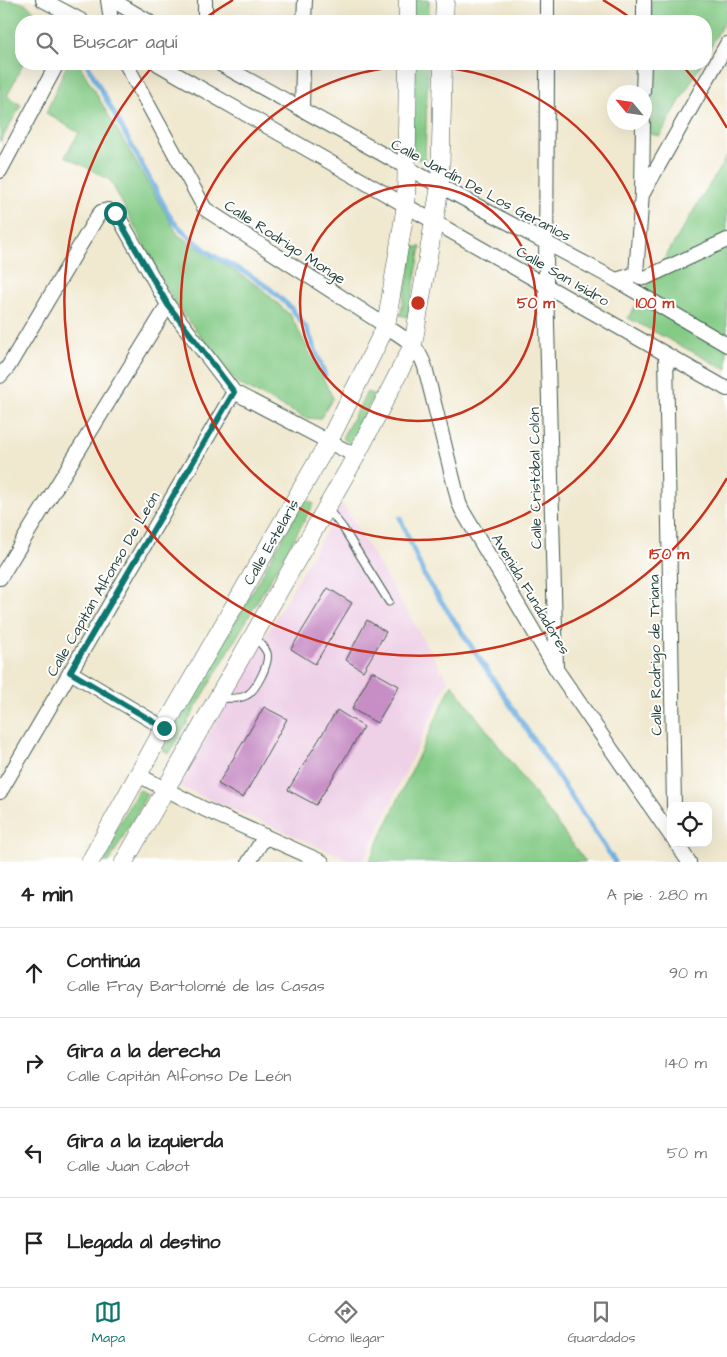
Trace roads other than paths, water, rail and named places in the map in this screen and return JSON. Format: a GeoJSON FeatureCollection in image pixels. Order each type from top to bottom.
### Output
{"type":"FeatureCollection","features":[{"type":"Feature","properties":{"kind":"street"},"geometry":{"type":"LineString","coordinates":[[43,0],[71,15]]}},
{"type":"Feature","properties":{"kind":"street"},"geometry":{"type":"LineString","coordinates":[[110,0],[111,15]]}},
{"type":"Feature","properties":{"kind":"street"},"geometry":{"type":"LineString","coordinates":[[110,0],[137,15]]}},
{"type":"Feature","properties":{"kind":"street"},"geometry":{"type":"LineString","coordinates":[[205,0],[205,15]]}},
{"type":"Feature","properties":{"kind":"street"},"geometry":{"type":"LineString","coordinates":[[304,15],[305,0]]}},
{"type":"Feature","properties":{"kind":"street"},"geometry":{"type":"LineString","coordinates":[[408,0],[408,15]]}},
{"type":"Feature","properties":{"kind":"street"},"geometry":{"type":"LineString","coordinates":[[444,0],[444,15]]}},
{"type":"Feature","properties":{"kind":"street"},"geometry":{"type":"LineString","coordinates":[[547,0],[547,15]]}},
{"type":"Feature","properties":{"kind":"street"},"geometry":{"type":"LineString","coordinates":[[644,0],[644,15]]}},
{"type":"Feature","properties":{"kind":"street"},"geometry":{"type":"LineString","coordinates":[[642,193],[727,44]]}},
{"type":"Feature","properties":{"kind":"street"},"geometry":{"type":"LineString","coordinates":[[0,171],[54,70]]}},
{"type":"Feature","properties":{"kind":"street","name":"Calle Rodrigo Monge"},"geometry":{"type":"LineString","coordinates":[[129,70],[205,209],[413,345]]}},
{"type":"Feature","properties":{"kind":"street"},"geometry":{"type":"LineString","coordinates":[[169,70],[435,221]]}},
{"type":"Feature","properties":{"kind":"street","name":"Calle Jardín De Los Geranios"},"geometry":{"type":"LineString","coordinates":[[231,70],[440,186],[616,280],[727,344]]}},
{"type":"Feature","properties":{"kind":"street"},"geometry":{"type":"LineString","coordinates":[[302,110],[303,70]]}},
{"type":"Feature","properties":{"kind":"street","name":"Calle Estelaris"},"geometry":{"type":"LineString","coordinates":[[90,862],[164,728],[329,441],[386,326],[406,204],[408,70]]}},
{"type":"Feature","properties":{"kind":"street","name":"Calle Estelaris"},"geometry":{"type":"LineString","coordinates":[[124,862],[356,456],[413,345],[440,186],[443,70]]}},
{"type":"Feature","properties":{"kind":"street","name":"Calle Cristóbal Colón"},"geometry":{"type":"LineString","coordinates":[[547,70],[546,286],[556,669]]}},
{"type":"Feature","properties":{"kind":"street"},"geometry":{"type":"LineString","coordinates":[[643,85],[644,70]]}},
{"type":"Feature","properties":{"kind":"street"},"geometry":{"type":"LineString","coordinates":[[636,274],[642,193],[643,130]]}},
{"type":"Feature","properties":{"kind":"street"},"geometry":{"type":"LineString","coordinates":[[0,376],[8,367],[97,217],[104,210],[111,210],[115,213],[168,305],[234,392],[356,456]]}},
{"type":"Feature","properties":{"kind":"street","name":"Calle San Isidro"},"geometry":{"type":"LineString","coordinates":[[435,221],[727,388]]}},
{"type":"Feature","properties":{"kind":"street"},"geometry":{"type":"LineString","coordinates":[[616,280],[636,274],[645,278],[727,240]]}},
{"type":"Feature","properties":{"kind":"street"},"geometry":{"type":"LineString","coordinates":[[0,578],[168,305]]}},
{"type":"Feature","properties":{"kind":"street","name":"Avenida Fundadores"},"geometry":{"type":"LineString","coordinates":[[413,345],[421,355],[425,367],[459,503],[556,669],[667,830]]}},
{"type":"Feature","properties":{"kind":"street","name":"Calle Rodrigo de Triana"},"geometry":{"type":"LineString","coordinates":[[666,354],[674,802]]}},
{"type":"Feature","properties":{"kind":"street","name":"Calle Capitán Alfonso De León"},"geometry":{"type":"LineString","coordinates":[[0,792],[234,392]]}},
{"type":"Feature","properties":{"kind":"street"},"geometry":{"type":"LineString","coordinates":[[70,672],[164,728]]}},
{"type":"Feature","properties":{"kind":"street"},"geometry":{"type":"LineString","coordinates":[[138,775],[204,809],[322,862]]}},
{"type":"Feature","properties":{"kind":"street"},"geometry":{"type":"LineString","coordinates":[[249,862],[264,836]]}},
{"type":"Feature","properties":{"kind":"street"},"geometry":{"type":"LineString","coordinates":[[679,847],[689,862]]}},
{"type":"Feature","properties":{"kind":"lane"},"geometry":{"type":"LineString","coordinates":[[326,507],[343,528],[389,602]]}},
{"type":"Feature","properties":{"kind":"lane"},"geometry":{"type":"LineString","coordinates":[[217,698],[238,698],[246,696],[251,692],[266,666],[267,659],[266,651],[254,634]]}},
{"type":"Feature","properties":{"kind":"waterway"},"geometry":{"type":"LineString","coordinates":[[90,70],[172,220],[212,255],[250,275],[269,288],[290,307],[307,329],[325,375]]}},
{"type":"Feature","properties":{"kind":"waterway"},"geometry":{"type":"LineString","coordinates":[[400,518],[425,577],[615,862]]}}]}
